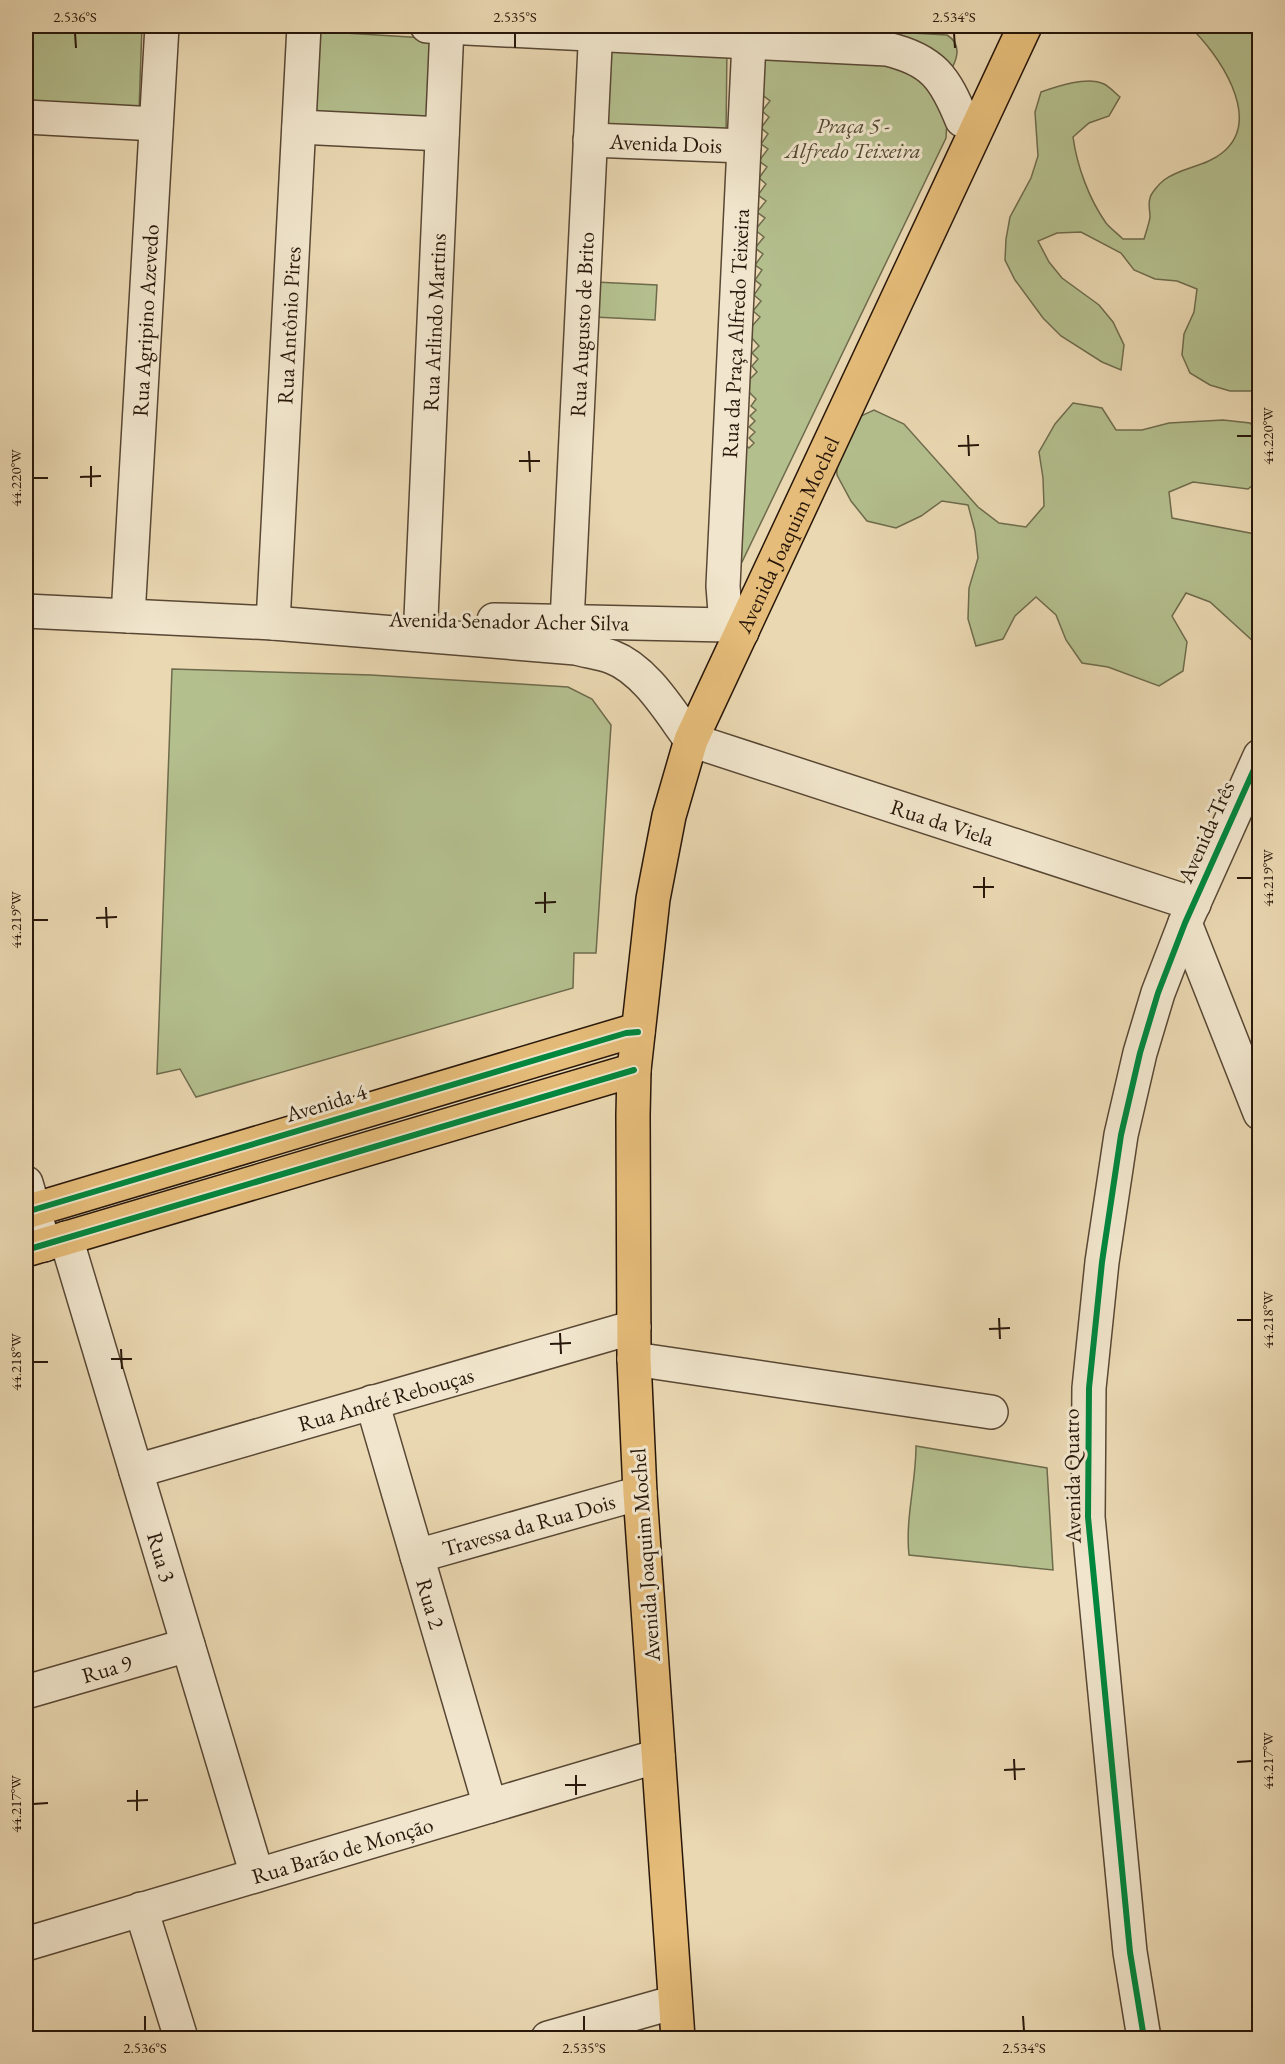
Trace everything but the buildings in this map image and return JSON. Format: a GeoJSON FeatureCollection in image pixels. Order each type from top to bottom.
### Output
{"type":"FeatureCollection","features":[{"type":"Feature","properties":{"kind":"main road","name":"Avenida Joaquim Mochel"},"geometry":{"type":"LineString","coordinates":[[734,628],[962,120],[1015,28]]}},
{"type":"Feature","properties":{"kind":"main road","name":"Avenida Joaquim Mochel"},"geometry":{"type":"LineString","coordinates":[[678,2038],[640,1493],[634,1359],[632,1032],[661,854],[685,732],[1015,28]]}},
{"type":"Feature","properties":{"kind":"main road","name":"Avenida 4"},"geometry":{"type":"LineString","coordinates":[[28,1201],[312,1126],[632,1032]]}},
{"type":"Feature","properties":{"kind":"main road"},"geometry":{"type":"LineString","coordinates":[[45,1244],[634,1070]]}},
{"type":"Feature","properties":{"kind":"main road"},"geometry":{"type":"LineString","coordinates":[[312,1126],[323,1162]]}},
{"type":"Feature","properties":{"kind":"street","name":"Rua Agripino Azevedo"},"geometry":{"type":"LineString","coordinates":[[128,616],[162,26]]}},
{"type":"Feature","properties":{"kind":"street","name":"Rua Antônio Pires"},"geometry":{"type":"LineString","coordinates":[[273,623],[304,26]]}},
{"type":"Feature","properties":{"kind":"street"},"geometry":{"type":"LineString","coordinates":[[437,26],[587,29],[749,42],[887,49],[915,57],[929,65],[946,84],[962,120]]}},
{"type":"Feature","properties":{"kind":"street","name":"Rua Arlindo Martins"},"geometry":{"type":"LineString","coordinates":[[421,618],[442,135],[437,26]]}},
{"type":"Feature","properties":{"kind":"street","name":"Rua Augusto de Brito"},"geometry":{"type":"LineString","coordinates":[[567,622],[590,140],[587,29]]}},
{"type":"Feature","properties":{"kind":"street","name":"Rua da Praça Alfredo Teixeira"},"geometry":{"type":"LineString","coordinates":[[734,628],[723,586],[749,42]]}},
{"type":"Feature","properties":{"kind":"street"},"geometry":{"type":"LineString","coordinates":[[26,117],[156,124]]}},
{"type":"Feature","properties":{"kind":"street"},"geometry":{"type":"LineString","coordinates":[[299,127],[442,135]]}},
{"type":"Feature","properties":{"kind":"street","name":"Avenida Dois"},"geometry":{"type":"LineString","coordinates":[[590,140],[744,146]]}},
{"type":"Feature","properties":{"kind":"street","name":"Avenida Senador Acher Silva"},"geometry":{"type":"LineString","coordinates":[[33,614],[273,623],[585,650],[612,657],[628,666],[646,681],[685,732]]}},
{"type":"Feature","properties":{"kind":"street","name":"Avenida Senador Acher Silva"},"geometry":{"type":"LineString","coordinates":[[273,623],[421,618],[734,628]]}},
{"type":"Feature","properties":{"kind":"street","name":"Rua da Viela"},"geometry":{"type":"LineString","coordinates":[[685,732],[1189,913]]}},
{"type":"Feature","properties":{"kind":"street","name":"Avenida Três"},"geometry":{"type":"LineString","coordinates":[[1189,913],[1260,756]]}},
{"type":"Feature","properties":{"kind":"street"},"geometry":{"type":"LineString","coordinates":[[1189,913],[1260,1113]]}},
{"type":"Feature","properties":{"kind":"street","name":"Avenida Quatro"},"geometry":{"type":"LineString","coordinates":[[1144,2038],[1130,1952],[1088,1517],[1089,1388],[1102,1262],[1121,1136],[1140,1053],[1158,993],[1189,913]]}},
{"type":"Feature","properties":{"kind":"street","name":"Rua 3"},"geometry":{"type":"LineString","coordinates":[[28,1201],[136,1471],[257,1875]]}},
{"type":"Feature","properties":{"kind":"street","name":"Rua André Rebouças"},"geometry":{"type":"LineString","coordinates":[[136,1471],[634,1327]]}},
{"type":"Feature","properties":{"kind":"street"},"geometry":{"type":"LineString","coordinates":[[634,1359],[991,1412]]}},
{"type":"Feature","properties":{"kind":"street","name":"Rua 2"},"geometry":{"type":"LineString","coordinates":[[372,1402],[490,1806]]}},
{"type":"Feature","properties":{"kind":"street","name":"Travessa da Rua Dois"},"geometry":{"type":"LineString","coordinates":[[417,1556],[640,1493]]}},
{"type":"Feature","properties":{"kind":"street","name":"Rua 9"},"geometry":{"type":"LineString","coordinates":[[26,1692],[188,1645]]}},
{"type":"Feature","properties":{"kind":"street","name":"Rua Barão de Monção"},"geometry":{"type":"LineString","coordinates":[[26,1944],[658,1756]]}},
{"type":"Feature","properties":{"kind":"street"},"geometry":{"type":"LineString","coordinates":[[141,1909],[181,2038]]}},
{"type":"Feature","properties":{"kind":"street"},"geometry":{"type":"LineString","coordinates":[[548,2038],[675,2002]]}},
{"type":"Feature","properties":{"kind":"green space"},"geometry":{"type":"Polygon","coordinates":[[[26,26],[142,26],[139,111],[26,106],[26,26]]]}},
{"type":"Feature","properties":{"kind":"green space"},"geometry":{"type":"Polygon","coordinates":[[[1189,26],[1259,26],[1259,391],[1230,391],[1210,385],[1190,373],[1182,355],[1184,334],[1194,312],[1197,289],[1177,281],[1155,279],[1134,270],[1121,253],[1081,232],[1057,233],[1038,241],[1049,262],[1062,278],[1099,305],[1113,322],[1124,345],[1121,370],[1102,362],[1061,336],[1043,318],[1015,280],[1005,260],[1010,217],[1031,178],[1038,156],[1035,112],[1041,92],[1072,83],[1089,81],[1104,84],[1120,97],[1109,116],[1089,123],[1073,137],[1081,171],[1094,204],[1106,223],[1123,239],[1144,239],[1150,217],[1150,198],[1162,181],[1178,172],[1215,158],[1234,139],[1239,122],[1238,105],[1232,86],[1212,52],[1189,26]]]}},
{"type":"Feature","properties":{"kind":"green space"},"geometry":{"type":"Polygon","coordinates":[[[312,31],[442,39],[438,124],[308,117],[312,31]]]}},
{"type":"Feature","properties":{"kind":"green space"},"geometry":{"type":"Polygon","coordinates":[[[894,32],[947,35],[954,42],[957,50],[952,68],[894,32]]]}},
{"type":"Feature","properties":{"kind":"green space"},"geometry":{"type":"Polygon","coordinates":[[[602,40],[727,45],[726,137],[597,130],[602,40]]]}},
{"type":"Feature","properties":{"kind":"green space","name":"Praça 5 - Alfredo Teixeira"},"geometry":{"type":"Polygon","coordinates":[[[757,51],[892,55],[928,72],[947,121],[946,138],[742,562],[739,564],[738,438],[749,448],[754,443],[749,438],[755,432],[749,427],[755,421],[750,416],[756,410],[751,406],[756,399],[747,390],[741,370],[750,379],[757,372],[752,366],[758,359],[752,353],[759,346],[750,336],[743,318],[753,325],[760,317],[753,311],[761,301],[754,295],[761,285],[755,280],[762,270],[755,265],[763,254],[755,248],[764,237],[755,230],[765,218],[757,212],[766,201],[758,195],[766,184],[759,178],[767,167],[759,161],[768,149],[761,144],[768,134],[761,128],[769,117],[762,111],[770,101],[761,94],[757,51]]]}},
{"type":"Feature","properties":{"kind":"green space"},"geometry":{"type":"Polygon","coordinates":[[[595,282],[657,285],[655,320],[594,317],[595,282]]]}},
{"type":"Feature","properties":{"kind":"green space"},"geometry":{"type":"Polygon","coordinates":[[[1073,403],[1102,408],[1116,430],[1142,430],[1169,423],[1223,420],[1250,423],[1259,433],[1259,480],[1248,489],[1193,482],[1169,492],[1172,518],[1255,534],[1259,537],[1259,642],[1255,643],[1210,602],[1186,593],[1172,616],[1187,642],[1183,671],[1159,686],[1108,667],[1082,663],[1066,640],[1056,615],[1036,597],[1015,616],[1003,639],[976,646],[968,619],[969,588],[978,558],[975,531],[968,505],[942,501],[921,516],[896,528],[867,521],[851,501],[837,475],[836,447],[850,421],[874,410],[904,424],[978,507],[999,523],[1026,527],[1044,506],[1039,452],[1055,424],[1073,403]]]}},
{"type":"Feature","properties":{"kind":"green space"},"geometry":{"type":"Polygon","coordinates":[[[172,669],[371,675],[568,687],[592,699],[611,725],[596,953],[574,953],[573,988],[196,1097],[180,1069],[157,1074],[172,669]]]}},
{"type":"Feature","properties":{"kind":"green space"},"geometry":{"type":"Polygon","coordinates":[[[916,1446],[1047,1468],[1053,1570],[909,1555],[908,1528],[916,1446]]]}},
{"type":"Feature","properties":{"kind":"cycle path"},"geometry":{"type":"LineString","coordinates":[[1144,2038],[1130,1952],[1088,1517],[1089,1388],[1102,1262],[1121,1135],[1140,1053],[1158,993],[1185,923],[1260,756]]}},
{"type":"Feature","properties":{"kind":"cycle path"},"geometry":{"type":"LineString","coordinates":[[26,1212],[626,1033],[638,1032]]}},
{"type":"Feature","properties":{"kind":"cycle path"},"geometry":{"type":"LineString","coordinates":[[26,1250],[634,1070]]}}]}
